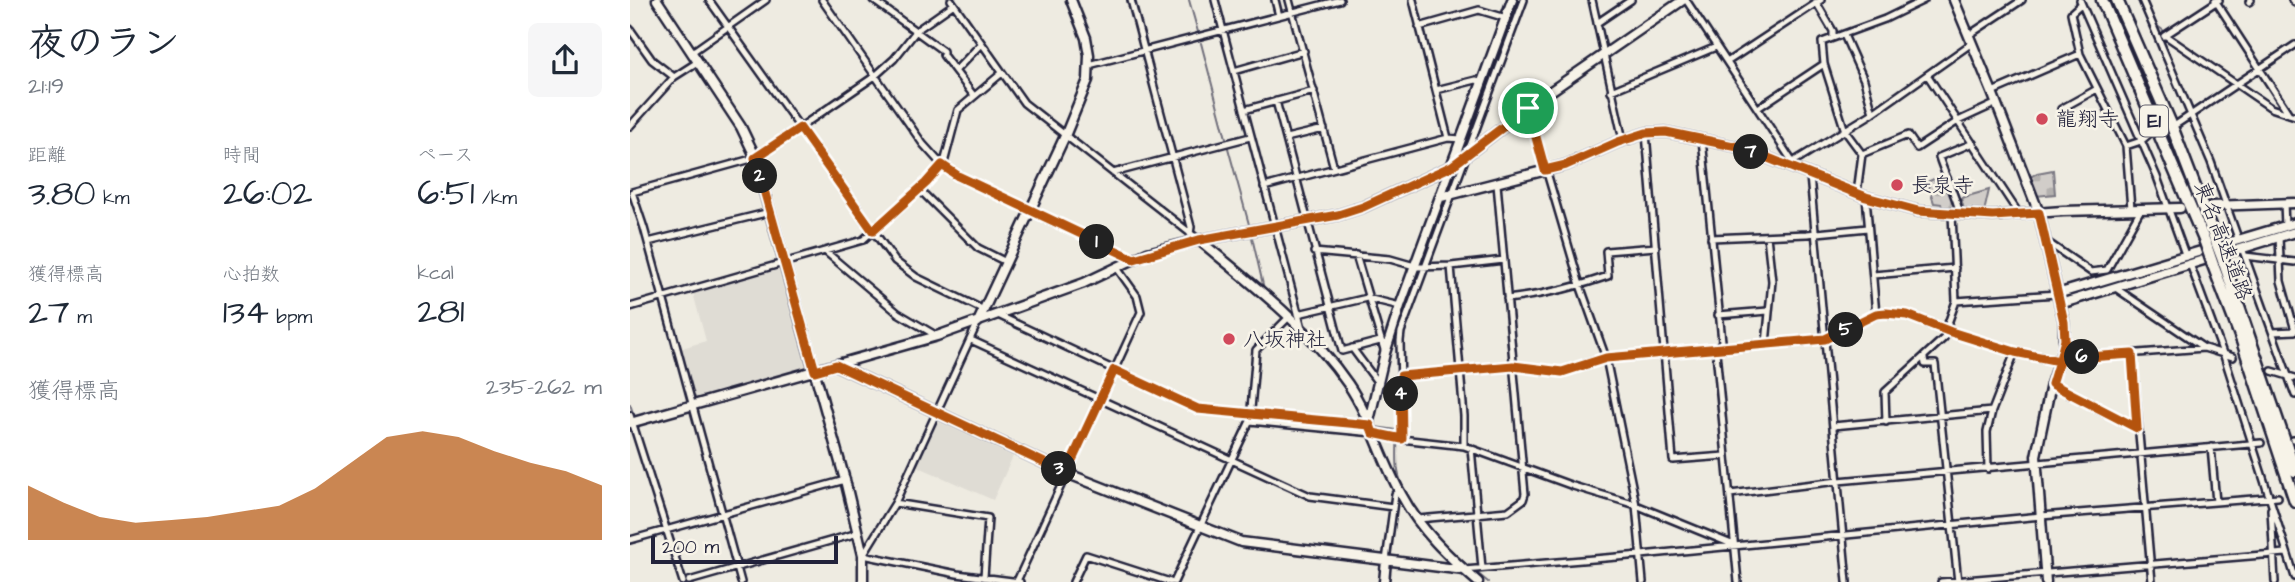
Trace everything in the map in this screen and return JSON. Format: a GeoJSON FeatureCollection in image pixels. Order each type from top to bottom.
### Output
{"type":"FeatureCollection","features":[{"type":"Feature","properties":{"kind":"highway","name":"東名高速道路"},"geometry":{"type":"LineString","coordinates":[[2102,0],[2210,241],[2295,471]]}},
{"type":"Feature","properties":{"kind":"highway","name":"東名高速道路"},"geometry":{"type":"LineString","coordinates":[[2117,0],[2171,124],[2210,241]]}},
{"type":"Feature","properties":{"kind":"highway","name":"東名高速道路"},"geometry":{"type":"LineString","coordinates":[[2219,264],[2295,501]]}},
{"type":"Feature","properties":{"kind":"street"},"geometry":{"type":"LineString","coordinates":[[657,0],[741,127],[755,158],[845,480],[863,555],[863,582]]}},
{"type":"Feature","properties":{"kind":"street"},"geometry":{"type":"LineString","coordinates":[[709,0],[895,261],[916,277],[984,310]]}},
{"type":"Feature","properties":{"kind":"street"},"geometry":{"type":"LineString","coordinates":[[692,52],[766,0]]}},
{"type":"Feature","properties":{"kind":"street"},"geometry":{"type":"LineString","coordinates":[[822,0],[923,144],[942,165],[958,176],[1134,259]]}},
{"type":"Feature","properties":{"kind":"street"},"geometry":{"type":"LineString","coordinates":[[873,0],[943,51],[943,55],[974,96]]}},
{"type":"Feature","properties":{"kind":"street"},"geometry":{"type":"LineString","coordinates":[[863,555],[895,503],[1083,95],[1089,65],[1086,38],[1071,0]]}},
{"type":"Feature","properties":{"kind":"street"},"geometry":{"type":"LineString","coordinates":[[1131,0],[1191,227],[1190,234]]}},
{"type":"Feature","properties":{"kind":"street"},"geometry":{"type":"LineString","coordinates":[[1215,0],[1295,315],[1302,329],[1346,381],[1371,426],[1399,491],[1422,519],[1433,542],[1478,582]]}},
{"type":"Feature","properties":{"kind":"street"},"geometry":{"type":"LineString","coordinates":[[1275,0],[1279,16]]}},
{"type":"Feature","properties":{"kind":"street"},"geometry":{"type":"LineString","coordinates":[[1289,0],[1334,168]]}},
{"type":"Feature","properties":{"kind":"street"},"geometry":{"type":"LineString","coordinates":[[1089,65],[1340,0]]}},
{"type":"Feature","properties":{"kind":"street"},"geometry":{"type":"LineString","coordinates":[[1413,0],[1448,138]]}},
{"type":"Feature","properties":{"kind":"street"},"geometry":{"type":"LineString","coordinates":[[1477,0],[1479,10]]}},
{"type":"Feature","properties":{"kind":"street"},"geometry":{"type":"LineString","coordinates":[[1401,439],[1401,332],[1446,196],[1461,139],[1512,0]]}},
{"type":"Feature","properties":{"kind":"street"},"geometry":{"type":"LineString","coordinates":[[1446,196],[1465,155],[1524,0]]}},
{"type":"Feature","properties":{"kind":"street"},"geometry":{"type":"LineString","coordinates":[[1592,0],[1623,141]]}},
{"type":"Feature","properties":{"kind":"street"},"geometry":{"type":"LineString","coordinates":[[1597,23],[1631,0]]}},
{"type":"Feature","properties":{"kind":"street"},"geometry":{"type":"LineString","coordinates":[[858,533],[686,581],[631,420],[937,336],[1084,283],[1134,259],[1199,240],[1363,207],[1454,164],[1603,54],[1684,0],[1794,166]]}},
{"type":"Feature","properties":{"kind":"street"},"geometry":{"type":"LineString","coordinates":[[1857,193],[1863,154],[1845,131],[1824,64],[1822,41],[1844,35],[1924,0]]}},
{"type":"Feature","properties":{"kind":"street"},"geometry":{"type":"LineString","coordinates":[[1954,0],[2039,213],[2065,335],[2038,440],[2036,463],[2046,578]]}},
{"type":"Feature","properties":{"kind":"street"},"geometry":{"type":"LineString","coordinates":[[1794,166],[1928,76],[1970,39],[2022,0]]}},
{"type":"Feature","properties":{"kind":"street"},"geometry":{"type":"LineString","coordinates":[[2142,0],[2211,162],[2224,206],[2242,248],[2284,367],[2292,377],[2295,395]]}},
{"type":"Feature","properties":{"kind":"street"},"geometry":{"type":"LineString","coordinates":[[1727,62],[1817,1],[1833,36]]}},
{"type":"Feature","properties":{"kind":"street"},"geometry":{"type":"LineString","coordinates":[[2166,36],[2217,1],[2292,115]]}},
{"type":"Feature","properties":{"kind":"street"},"geometry":{"type":"LineString","coordinates":[[631,193],[755,158],[875,76],[894,59],[917,30],[952,2],[1024,103],[1295,315]]}},
{"type":"Feature","properties":{"kind":"street"},"geometry":{"type":"LineString","coordinates":[[2131,209],[2126,146],[2080,54],[2071,13],[2080,2],[2157,177],[2224,356],[2295,577]]}},
{"type":"Feature","properties":{"kind":"street"},"geometry":{"type":"LineString","coordinates":[[1419,27],[1479,10],[1506,18]]}},
{"type":"Feature","properties":{"kind":"street"},"geometry":{"type":"LineString","coordinates":[[630,29],[632,38],[652,60],[674,77]]}},
{"type":"Feature","properties":{"kind":"street"},"geometry":{"type":"LineString","coordinates":[[2157,34],[2166,36],[2271,108],[2292,115]]}},
{"type":"Feature","properties":{"kind":"street"},"geometry":{"type":"LineString","coordinates":[[1844,35],[1864,80],[1873,113]]}},
{"type":"Feature","properties":{"kind":"street"},"geometry":{"type":"LineString","coordinates":[[956,71],[981,44]]}},
{"type":"Feature","properties":{"kind":"street"},"geometry":{"type":"LineString","coordinates":[[2177,124],[2295,45]]}},
{"type":"Feature","properties":{"kind":"street"},"geometry":{"type":"LineString","coordinates":[[1612,91],[1716,47]]}},
{"type":"Feature","properties":{"kind":"street"},"geometry":{"type":"LineString","coordinates":[[1234,71],[1304,51]]}},
{"type":"Feature","properties":{"kind":"street"},"geometry":{"type":"LineString","coordinates":[[1992,92],[2080,54]]}},
{"type":"Feature","properties":{"kind":"street"},"geometry":{"type":"LineString","coordinates":[[630,126],[674,77],[699,61]]}},
{"type":"Feature","properties":{"kind":"street"},"geometry":{"type":"LineString","coordinates":[[1758,108],[1824,64]]}},
{"type":"Feature","properties":{"kind":"street"},"geometry":{"type":"LineString","coordinates":[[630,307],[863,240],[942,165],[958,110],[1003,73]]}},
{"type":"Feature","properties":{"kind":"street"},"geometry":{"type":"LineString","coordinates":[[1928,76],[2019,215]]}},
{"type":"Feature","properties":{"kind":"street"},"geometry":{"type":"LineString","coordinates":[[1436,90],[1476,80],[1483,82]]}},
{"type":"Feature","properties":{"kind":"street"},"geometry":{"type":"LineString","coordinates":[[2061,109],[2097,89]]}},
{"type":"Feature","properties":{"kind":"street"},"geometry":{"type":"LineString","coordinates":[[1244,110],[1314,91]]}},
{"type":"Feature","properties":{"kind":"street"},"geometry":{"type":"LineString","coordinates":[[1276,101],[1342,351],[1380,341]]}},
{"type":"Feature","properties":{"kind":"street"},"geometry":{"type":"LineString","coordinates":[[1863,154],[1908,135],[1917,148],[1958,121],[1997,103]]}},
{"type":"Feature","properties":{"kind":"street"},"geometry":{"type":"LineString","coordinates":[[1528,108],[1580,286],[1606,358],[1636,505],[1643,582]]}},
{"type":"Feature","properties":{"kind":"street"},"geometry":{"type":"LineString","coordinates":[[1286,138],[1324,129]]}},
{"type":"Feature","properties":{"kind":"street"},"geometry":{"type":"LineString","coordinates":[[1446,196],[1566,165],[1646,133],[1666,132],[1743,148],[1794,166],[1810,176],[1866,197],[1918,211],[1993,216],[2180,208]]}},
{"type":"Feature","properties":{"kind":"street"},"geometry":{"type":"LineString","coordinates":[[1646,133],[1672,460],[1725,456]]}},
{"type":"Feature","properties":{"kind":"street"},"geometry":{"type":"LineString","coordinates":[[2126,146],[2141,141],[2148,135]]}},
{"type":"Feature","properties":{"kind":"street"},"geometry":{"type":"LineString","coordinates":[[1113,173],[1250,137]]}},
{"type":"Feature","properties":{"kind":"street"},"geometry":{"type":"LineString","coordinates":[[1264,187],[1448,138],[1461,139]]}},
{"type":"Feature","properties":{"kind":"street"},"geometry":{"type":"LineString","coordinates":[[1702,139],[1722,341],[1716,352],[1738,582]]}},
{"type":"Feature","properties":{"kind":"street"},"geometry":{"type":"LineString","coordinates":[[1886,422],[1884,394],[1944,338],[1947,330],[1956,301],[1956,198],[1945,177],[1939,157],[1973,144]]}},
{"type":"Feature","properties":{"kind":"street"},"geometry":{"type":"LineString","coordinates":[[1810,176],[1847,582]]}},
{"type":"Feature","properties":{"kind":"street"},"geometry":{"type":"LineString","coordinates":[[630,184],[741,582]]}},
{"type":"Feature","properties":{"kind":"street"},"geometry":{"type":"LineString","coordinates":[[1422,519],[1508,511],[1523,500],[1525,485],[1497,184]]}},
{"type":"Feature","properties":{"kind":"street"},"geometry":{"type":"LineString","coordinates":[[919,189],[978,248],[1006,262]]}},
{"type":"Feature","properties":{"kind":"street"},"geometry":{"type":"LineString","coordinates":[[1866,197],[1876,314]]}},
{"type":"Feature","properties":{"kind":"street"},"geometry":{"type":"LineString","coordinates":[[2211,206],[2295,203]]}},
{"type":"Feature","properties":{"kind":"street"},"geometry":{"type":"LineString","coordinates":[[2284,204],[2285,226]]}},
{"type":"Feature","properties":{"kind":"street"},"geometry":{"type":"LineString","coordinates":[[2045,241],[2091,272],[2098,273],[2107,270],[2141,209]]}},
{"type":"Feature","properties":{"kind":"street"},"geometry":{"type":"LineString","coordinates":[[648,242],[770,212]]}},
{"type":"Feature","properties":{"kind":"street"},"geometry":{"type":"LineString","coordinates":[[2242,248],[2295,223]]}},
{"type":"Feature","properties":{"kind":"street"},"geometry":{"type":"LineString","coordinates":[[1712,238],[1868,228]]}},
{"type":"Feature","properties":{"kind":"street"},"geometry":{"type":"LineString","coordinates":[[1956,301],[2057,294],[2242,248],[2295,232]]}},
{"type":"Feature","properties":{"kind":"street"},"geometry":{"type":"LineString","coordinates":[[1766,344],[1772,281],[1767,236]]}},
{"type":"Feature","properties":{"kind":"street"},"geometry":{"type":"LineString","coordinates":[[2273,332],[2295,330],[2281,281],[2279,237]]}},
{"type":"Feature","properties":{"kind":"street"},"geometry":{"type":"LineString","coordinates":[[1507,299],[1541,295],[1608,276],[1606,251],[1656,247]]}},
{"type":"Feature","properties":{"kind":"street"},"geometry":{"type":"LineString","coordinates":[[2242,248],[2295,262]]}},
{"type":"Feature","properties":{"kind":"street"},"geometry":{"type":"LineString","coordinates":[[826,252],[898,313],[937,336]]}},
{"type":"Feature","properties":{"kind":"street"},"geometry":{"type":"LineString","coordinates":[[1314,252],[1390,259],[1421,268],[1504,260]]}},
{"type":"Feature","properties":{"kind":"street"},"geometry":{"type":"LineString","coordinates":[[1356,255],[1385,353]]}},
{"type":"Feature","properties":{"kind":"street"},"geometry":{"type":"LineString","coordinates":[[2060,304],[2188,260]]}},
{"type":"Feature","properties":{"kind":"street"},"geometry":{"type":"LineString","coordinates":[[1451,266],[1466,435],[1464,446]]}},
{"type":"Feature","properties":{"kind":"street"},"geometry":{"type":"LineString","coordinates":[[863,555],[1019,582],[1141,307],[1138,296],[1116,268]]}},
{"type":"Feature","properties":{"kind":"street"},"geometry":{"type":"LineString","coordinates":[[1371,426],[1385,353],[1400,306],[1421,268]]}},
{"type":"Feature","properties":{"kind":"street"},"geometry":{"type":"LineString","coordinates":[[1873,275],[1955,268]]}},
{"type":"Feature","properties":{"kind":"street"},"geometry":{"type":"LineString","coordinates":[[2113,287],[2204,348],[2234,357]]}},
{"type":"Feature","properties":{"kind":"street"},"geometry":{"type":"LineString","coordinates":[[1073,582],[1086,555],[1172,582],[1201,527],[1250,418],[1256,350],[1295,315],[1367,298],[1400,306]]}},
{"type":"Feature","properties":{"kind":"street"},"geometry":{"type":"LineString","coordinates":[[1718,315],[1768,312]]}},
{"type":"Feature","properties":{"kind":"street"},"geometry":{"type":"LineString","coordinates":[[1401,376],[1513,366],[1562,372],[1606,358],[1825,339],[1876,314],[1886,313],[1907,315],[2015,352],[2059,360],[2204,348]]}},
{"type":"Feature","properties":{"kind":"street"},"geometry":{"type":"LineString","coordinates":[[998,315],[1198,409],[1250,418],[1371,426],[1401,439],[1464,446],[1573,486],[1636,505],[1735,546]]}},
{"type":"Feature","properties":{"kind":"street"},"geometry":{"type":"LineString","coordinates":[[971,340],[1310,496],[1393,507]]}},
{"type":"Feature","properties":{"kind":"street"},"geometry":{"type":"LineString","coordinates":[[1352,348],[1378,383]]}},
{"type":"Feature","properties":{"kind":"street"},"geometry":{"type":"LineString","coordinates":[[1988,469],[1987,432],[1992,411],[2015,352]]}},
{"type":"Feature","properties":{"kind":"street"},"geometry":{"type":"LineString","coordinates":[[2132,354],[2152,582]]}},
{"type":"Feature","properties":{"kind":"street"},"geometry":{"type":"LineString","coordinates":[[1924,358],[1925,364],[1935,365],[1950,526],[1958,581]]}},
{"type":"Feature","properties":{"kind":"street"},"geometry":{"type":"LineString","coordinates":[[836,365],[1066,473],[1249,545],[1465,569],[1641,555],[2041,516],[2271,500],[2278,497]]}},
{"type":"Feature","properties":{"kind":"street"},"geometry":{"type":"LineString","coordinates":[[2272,371],[2292,377]]}},
{"type":"Feature","properties":{"kind":"street"},"geometry":{"type":"LineString","coordinates":[[2052,384],[2137,428]]}},
{"type":"Feature","properties":{"kind":"street"},"geometry":{"type":"LineString","coordinates":[[1833,426],[1992,411]]}},
{"type":"Feature","properties":{"kind":"street"},"geometry":{"type":"LineString","coordinates":[[1730,494],[1838,481],[2261,443]]}},
{"type":"Feature","properties":{"kind":"street"},"geometry":{"type":"LineString","coordinates":[[2211,447],[2216,502]]}},
{"type":"Feature","properties":{"kind":"street"},"geometry":{"type":"LineString","coordinates":[[1471,448],[1479,568]]}},
{"type":"Feature","properties":{"kind":"street"},"geometry":{"type":"LineString","coordinates":[[630,540],[845,480]]}},
{"type":"Feature","properties":{"kind":"street"},"geometry":{"type":"LineString","coordinates":[[1384,582],[1395,494],[1399,491]]}},
{"type":"Feature","properties":{"kind":"street"},"geometry":{"type":"LineString","coordinates":[[2271,500],[2275,582]]}},
{"type":"Feature","properties":{"kind":"street"},"geometry":{"type":"LineString","coordinates":[[895,503],[988,518],[984,577]]}},
{"type":"Feature","properties":{"kind":"street"},"geometry":{"type":"LineString","coordinates":[[1941,582],[2046,578],[2151,564],[2286,552]]}},
{"type":"Feature","properties":{"kind":"shaded area"},"geometry":{"type":"Polygon","coordinates":[[[781,267],[809,364],[807,367],[693,399],[679,349],[706,341],[693,293],[781,267]]]}},
{"type":"Feature","properties":{"kind":"shaded area"},"geometry":{"type":"Polygon","coordinates":[[[938,420],[1014,454],[993,500],[917,466],[938,420]]]}},
{"type":"Feature","properties":{"kind":"green space"},"geometry":{"type":"Polygon","coordinates":[[[2053,170],[2055,194],[2036,196],[2029,178],[2037,173],[2053,170]]]}},
{"type":"Feature","properties":{"kind":"green space"},"geometry":{"type":"Polygon","coordinates":[[[1936,178],[1937,182],[1942,180],[1946,191],[1953,195],[1955,211],[1943,210],[1941,204],[1934,203],[1927,182],[1936,178]]]}},
{"type":"Feature","properties":{"kind":"green space"},"geometry":{"type":"Polygon","coordinates":[[[1989,190],[1984,212],[1964,210],[1961,198],[1989,190]]]}},
{"type":"Feature","properties":{"kind":"waterway"},"geometry":{"type":"LineString","coordinates":[[1189,0],[1198,32]]}},
{"type":"Feature","properties":{"kind":"waterway"},"geometry":{"type":"LineString","coordinates":[[1464,152],[1518,0]]}},
{"type":"Feature","properties":{"kind":"waterway"},"geometry":{"type":"LineString","coordinates":[[2156,25],[2164,31]]}},
{"type":"Feature","properties":{"kind":"waterway"},"geometry":{"type":"LineString","coordinates":[[1201,43],[1226,138]]}},
{"type":"Feature","properties":{"kind":"waterway"},"geometry":{"type":"LineString","coordinates":[[768,87],[794,125]]}},
{"type":"Feature","properties":{"kind":"waterway"},"geometry":{"type":"LineString","coordinates":[[800,134],[867,230]]}},
{"type":"Feature","properties":{"kind":"waterway"},"geometry":{"type":"LineString","coordinates":[[1228,148],[1250,228]]}},
{"type":"Feature","properties":{"kind":"waterway"},"geometry":{"type":"LineString","coordinates":[[1449,191],[1458,167]]}},
{"type":"Feature","properties":{"kind":"waterway"},"geometry":{"type":"LineString","coordinates":[[1423,263],[1446,200]]}},
{"type":"Feature","properties":{"kind":"waterway"},"geometry":{"type":"LineString","coordinates":[[1251,233],[1264,289],[1270,294]]}},
{"type":"Feature","properties":{"kind":"waterway"},"geometry":{"type":"LineString","coordinates":[[873,238],[898,268],[933,288]]}},
{"type":"Feature","properties":{"kind":"waterway"},"geometry":{"type":"LineString","coordinates":[[1398,333],[1421,269]]}},
{"type":"Feature","properties":{"kind":"waterway"},"geometry":{"type":"LineString","coordinates":[[1277,300],[1296,317]]}},
{"type":"Feature","properties":{"kind":"waterway"},"geometry":{"type":"LineString","coordinates":[[1000,320],[1109,371]]}},
{"type":"Feature","properties":{"kind":"waterway"},"geometry":{"type":"LineString","coordinates":[[1303,323],[1315,333],[1342,369]]}},
{"type":"Feature","properties":{"kind":"waterway"},"geometry":{"type":"LineString","coordinates":[[1375,427],[1397,430],[1398,370]]}},
{"type":"Feature","properties":{"kind":"waterway"},"geometry":{"type":"LineString","coordinates":[[1118,375],[1202,413],[1245,417]]}},
{"type":"Feature","properties":{"kind":"waterway"},"geometry":{"type":"LineString","coordinates":[[1362,400],[1367,409]]}},
{"type":"Feature","properties":{"kind":"waterway"},"geometry":{"type":"LineString","coordinates":[[630,404],[634,416]]}},
{"type":"Feature","properties":{"kind":"waterway"},"geometry":{"type":"LineString","coordinates":[[1254,418],[1361,427]]}},
{"type":"Feature","properties":{"kind":"waterway"},"geometry":{"type":"LineString","coordinates":[[637,427],[669,525]]}},
{"type":"Feature","properties":{"kind":"waterway"},"geometry":{"type":"LineString","coordinates":[[1397,432],[1398,471],[1408,497],[1439,538],[1471,568]]}},
{"type":"Feature","properties":{"kind":"waterway"},"geometry":{"type":"LineString","coordinates":[[672,535],[686,581]]}},
{"type":"Feature","properties":{"kind":"waterway"},"geometry":{"type":"LineString","coordinates":[[1476,572],[1488,582]]}},
{"type":"Feature","properties":{"kind":"tunnel"},"geometry":{"type":"LineString","coordinates":[[2148,135],[2174,125]]}},
{"type":"Feature","properties":{"kind":"tunnel"},"geometry":{"type":"LineString","coordinates":[[2233,357],[2249,363]]}},
{"type":"Feature","properties":{"kind":"tunnel"},"geometry":{"type":"LineString","coordinates":[[2278,497],[2295,495]]}},
{"type":"Feature","properties":{"kind":"place","name":"龍翔寺"},"geometry":{"type":"Point","coordinates":[2042,119]}},
{"type":"Feature","properties":{"kind":"place","name":"長泉寺"},"geometry":{"type":"Point","coordinates":[1897,185]}},
{"type":"Feature","properties":{"kind":"place","name":"八坂神社"},"geometry":{"type":"Point","coordinates":[1229,339]}},
{"type":"Feature","properties":{"kind":"route"},"geometry":{"type":"LineString","coordinates":[[1528,108],[1545,170],[1566,165],[1646,133],[1666,132],[1743,148],[1866,197],[1918,211],[1993,216],[2039,213],[2064,322],[2065,340],[2060,359],[2132,354],[2137,428],[2052,384],[2059,361],[2015,352],[1907,315],[1886,313],[1876,314],[1825,339],[1606,358],[1562,372],[1513,366],[1401,376],[1402,439],[1373,433],[1370,425],[1198,409],[1114,370],[1066,473],[836,365],[815,371],[755,158],[800,128],[873,231],[942,165],[958,176],[1134,259],[1147,253],[1199,240],[1338,215],[1363,207],[1452,166],[1528,108]]}}]}
